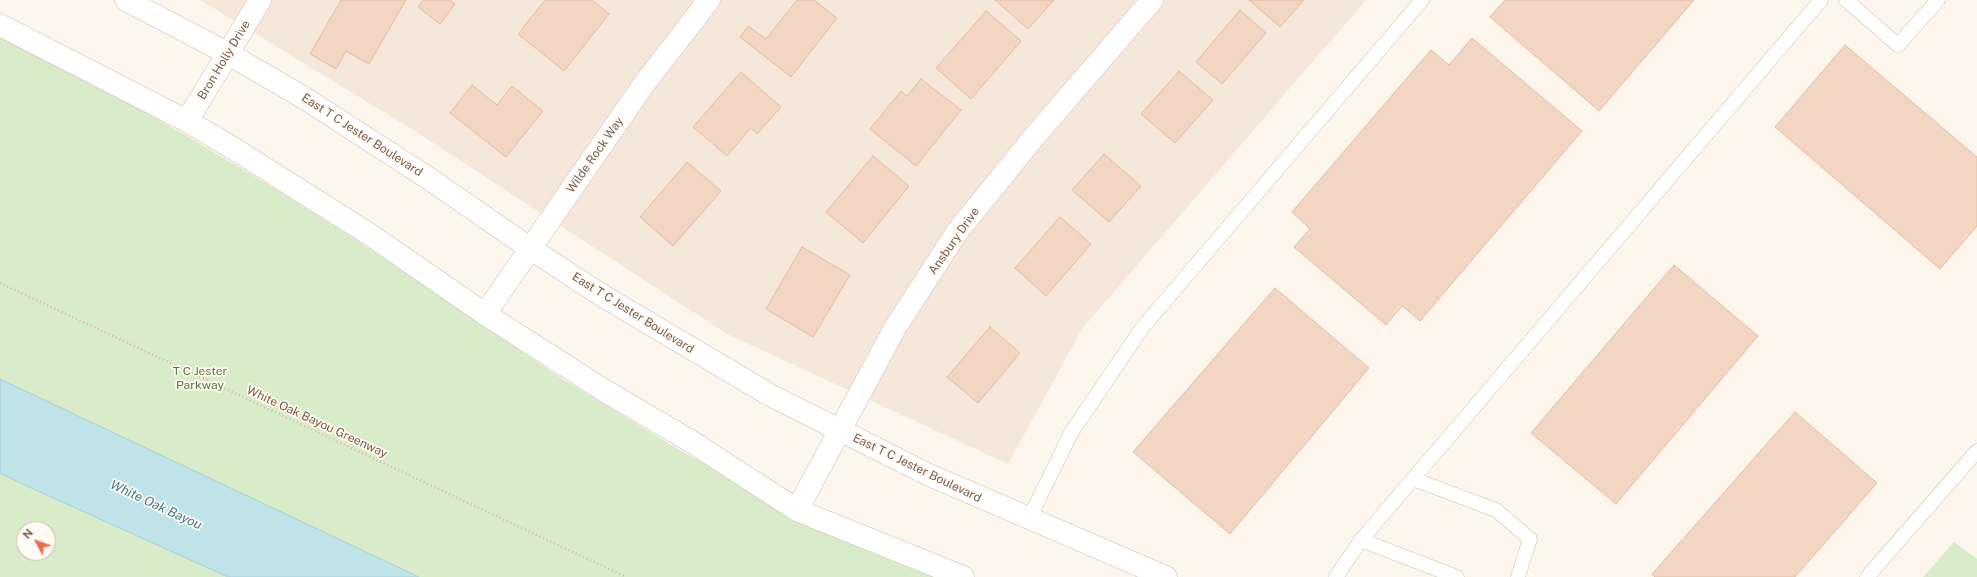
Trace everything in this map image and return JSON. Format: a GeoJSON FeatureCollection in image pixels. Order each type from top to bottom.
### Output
{"type":"FeatureCollection","features":[{"type":"Feature","properties":{"kind":"street","name":"East T C Jester Boulevard"},"geometry":{"type":"LineString","coordinates":[[126,0],[227,53],[306,99],[431,180],[531,249],[603,296],[770,395],[926,474],[1166,577]]}},
{"type":"Feature","properties":{"kind":"street","name":"Bron Holly Drive"},"geometry":{"type":"LineString","coordinates":[[187,121],[260,0]]}},
{"type":"Feature","properties":{"kind":"street","name":"Wilde Rock Way"},"geometry":{"type":"LineString","coordinates":[[485,314],[644,84],[709,0]]}},
{"type":"Feature","properties":{"kind":"street","name":"Ansbury Drive"},"geometry":{"type":"LineString","coordinates":[[797,510],[895,328],[958,232],[1034,137],[1152,0]]}},
{"type":"Feature","properties":{"kind":"street"},"geometry":{"type":"LineString","coordinates":[[0,25],[187,121],[255,162],[369,234],[485,314],[602,389],[692,442],[797,510],[963,577]]}},
{"type":"Feature","properties":{"kind":"lane"},"geometry":{"type":"LineString","coordinates":[[1029,519],[1071,433],[1142,328],[1422,0]]}},
{"type":"Feature","properties":{"kind":"lane"},"geometry":{"type":"LineString","coordinates":[[1336,577],[1361,540],[1821,0]]}},
{"type":"Feature","properties":{"kind":"lane"},"geometry":{"type":"LineString","coordinates":[[1846,0],[1898,45],[1938,0]]}},
{"type":"Feature","properties":{"kind":"lane"},"geometry":{"type":"LineString","coordinates":[[1867,577],[1977,451]]}},
{"type":"Feature","properties":{"kind":"lane"},"geometry":{"type":"LineString","coordinates":[[1413,479],[1496,510],[1530,539],[1518,577]]}},
{"type":"Feature","properties":{"kind":"lane"},"geometry":{"type":"LineString","coordinates":[[1361,540],[1457,577]]}},
{"type":"Feature","properties":{"kind":"path","name":"White Oak Bayou Greenway"},"geometry":{"type":"LineString","coordinates":[[0,283],[626,577]]}},
{"type":"Feature","properties":{"kind":"shaded area"},"geometry":{"type":"Polygon","coordinates":[[[200,0],[1366,0],[1082,329],[1008,464],[727,334],[410,128],[200,0]]]}},
{"type":"Feature","properties":{"kind":"green space","name":"T C Jester Parkway"},"geometry":{"type":"Polygon","coordinates":[[[0,35],[93,83],[182,133],[269,185],[355,239],[561,378],[678,449],[734,480],[934,577],[0,577],[0,35]]]}},
{"type":"Feature","properties":{"kind":"green space"},"geometry":{"type":"Polygon","coordinates":[[[1954,542],[1977,559],[1977,577],[1923,577],[1954,542]]]}},
{"type":"Feature","properties":{"kind":"water","name":"White Oak Bayou"},"geometry":{"type":"Polygon","coordinates":[[[0,379],[419,577],[228,577],[29,487],[0,473],[0,379]]]}},
{"type":"Feature","properties":{"kind":"building"},"geometry":{"type":"Polygon","coordinates":[[[341,0],[406,0],[369,64],[346,51],[336,69],[310,54],[341,0]]]}},
{"type":"Feature","properties":{"kind":"building"},"geometry":{"type":"Polygon","coordinates":[[[423,0],[450,0],[455,4],[440,24],[418,7],[423,0]]]}},
{"type":"Feature","properties":{"kind":"building"},"geometry":{"type":"Polygon","coordinates":[[[545,0],[592,0],[609,14],[564,71],[518,34],[545,0]]]}},
{"type":"Feature","properties":{"kind":"building"},"geometry":{"type":"Polygon","coordinates":[[[797,0],[814,0],[837,18],[791,77],[740,37],[748,26],[766,39],[797,0]]]}},
{"type":"Feature","properties":{"kind":"building"},"geometry":{"type":"Polygon","coordinates":[[[995,0],[1054,0],[1028,29],[995,0]]]}},
{"type":"Feature","properties":{"kind":"building"},"geometry":{"type":"Polygon","coordinates":[[[1249,0],[1304,0],[1280,27],[1249,0]]]}},
{"type":"Feature","properties":{"kind":"building"},"geometry":{"type":"Polygon","coordinates":[[[1505,0],[1694,0],[1599,111],[1490,17],[1505,0]]]}},
{"type":"Feature","properties":{"kind":"building"},"geometry":{"type":"Polygon","coordinates":[[[1240,10],[1266,33],[1222,84],[1196,62],[1240,10]]]}},
{"type":"Feature","properties":{"kind":"building"},"geometry":{"type":"Polygon","coordinates":[[[986,11],[1021,41],[971,99],[936,68],[986,11]]]}},
{"type":"Feature","properties":{"kind":"building"},"geometry":{"type":"Polygon","coordinates":[[[1472,38],[1582,131],[1420,321],[1402,306],[1386,325],[1294,247],[1310,229],[1292,212],[1431,50],[1449,65],[1472,38]]]}},
{"type":"Feature","properties":{"kind":"building"},"geometry":{"type":"Polygon","coordinates":[[[1845,45],[1977,157],[1977,226],[1940,269],[1775,127],[1845,45]]]}},
{"type":"Feature","properties":{"kind":"building"},"geometry":{"type":"Polygon","coordinates":[[[1179,71],[1213,100],[1175,143],[1141,114],[1179,71]]]}},
{"type":"Feature","properties":{"kind":"building"},"geometry":{"type":"Polygon","coordinates":[[[741,72],[781,107],[757,134],[751,128],[727,156],[693,127],[741,72]]]}},
{"type":"Feature","properties":{"kind":"building"},"geometry":{"type":"Polygon","coordinates":[[[921,79],[961,110],[916,166],[870,129],[901,91],[907,96],[921,79]]]}},
{"type":"Feature","properties":{"kind":"building"},"geometry":{"type":"Polygon","coordinates":[[[472,85],[497,105],[512,86],[543,111],[506,157],[450,113],[472,85]]]}},
{"type":"Feature","properties":{"kind":"building"},"geometry":{"type":"Polygon","coordinates":[[[1104,154],[1141,186],[1109,222],[1072,190],[1104,154]]]}},
{"type":"Feature","properties":{"kind":"building"},"geometry":{"type":"Polygon","coordinates":[[[873,156],[909,186],[863,243],[826,212],[873,156]]]}},
{"type":"Feature","properties":{"kind":"building"},"geometry":{"type":"Polygon","coordinates":[[[687,162],[721,191],[673,246],[640,217],[687,162]]]}},
{"type":"Feature","properties":{"kind":"building"},"geometry":{"type":"Polygon","coordinates":[[[1060,217],[1091,244],[1046,296],[1015,268],[1060,217]]]}},
{"type":"Feature","properties":{"kind":"building"},"geometry":{"type":"Polygon","coordinates":[[[802,247],[850,275],[813,337],[766,309],[802,247]]]}},
{"type":"Feature","properties":{"kind":"building"},"geometry":{"type":"Polygon","coordinates":[[[1674,265],[1758,336],[1616,504],[1531,433],[1674,265]]]}},
{"type":"Feature","properties":{"kind":"building"},"geometry":{"type":"Polygon","coordinates":[[[1275,288],[1369,368],[1230,534],[1133,452],[1275,288]]]}},
{"type":"Feature","properties":{"kind":"building"},"geometry":{"type":"Polygon","coordinates":[[[990,327],[1020,353],[978,403],[947,377],[990,327]]]}},
{"type":"Feature","properties":{"kind":"building"},"geometry":{"type":"Polygon","coordinates":[[[1795,412],[1877,483],[1795,577],[1655,577],[1652,574],[1795,412]]]}}]}
